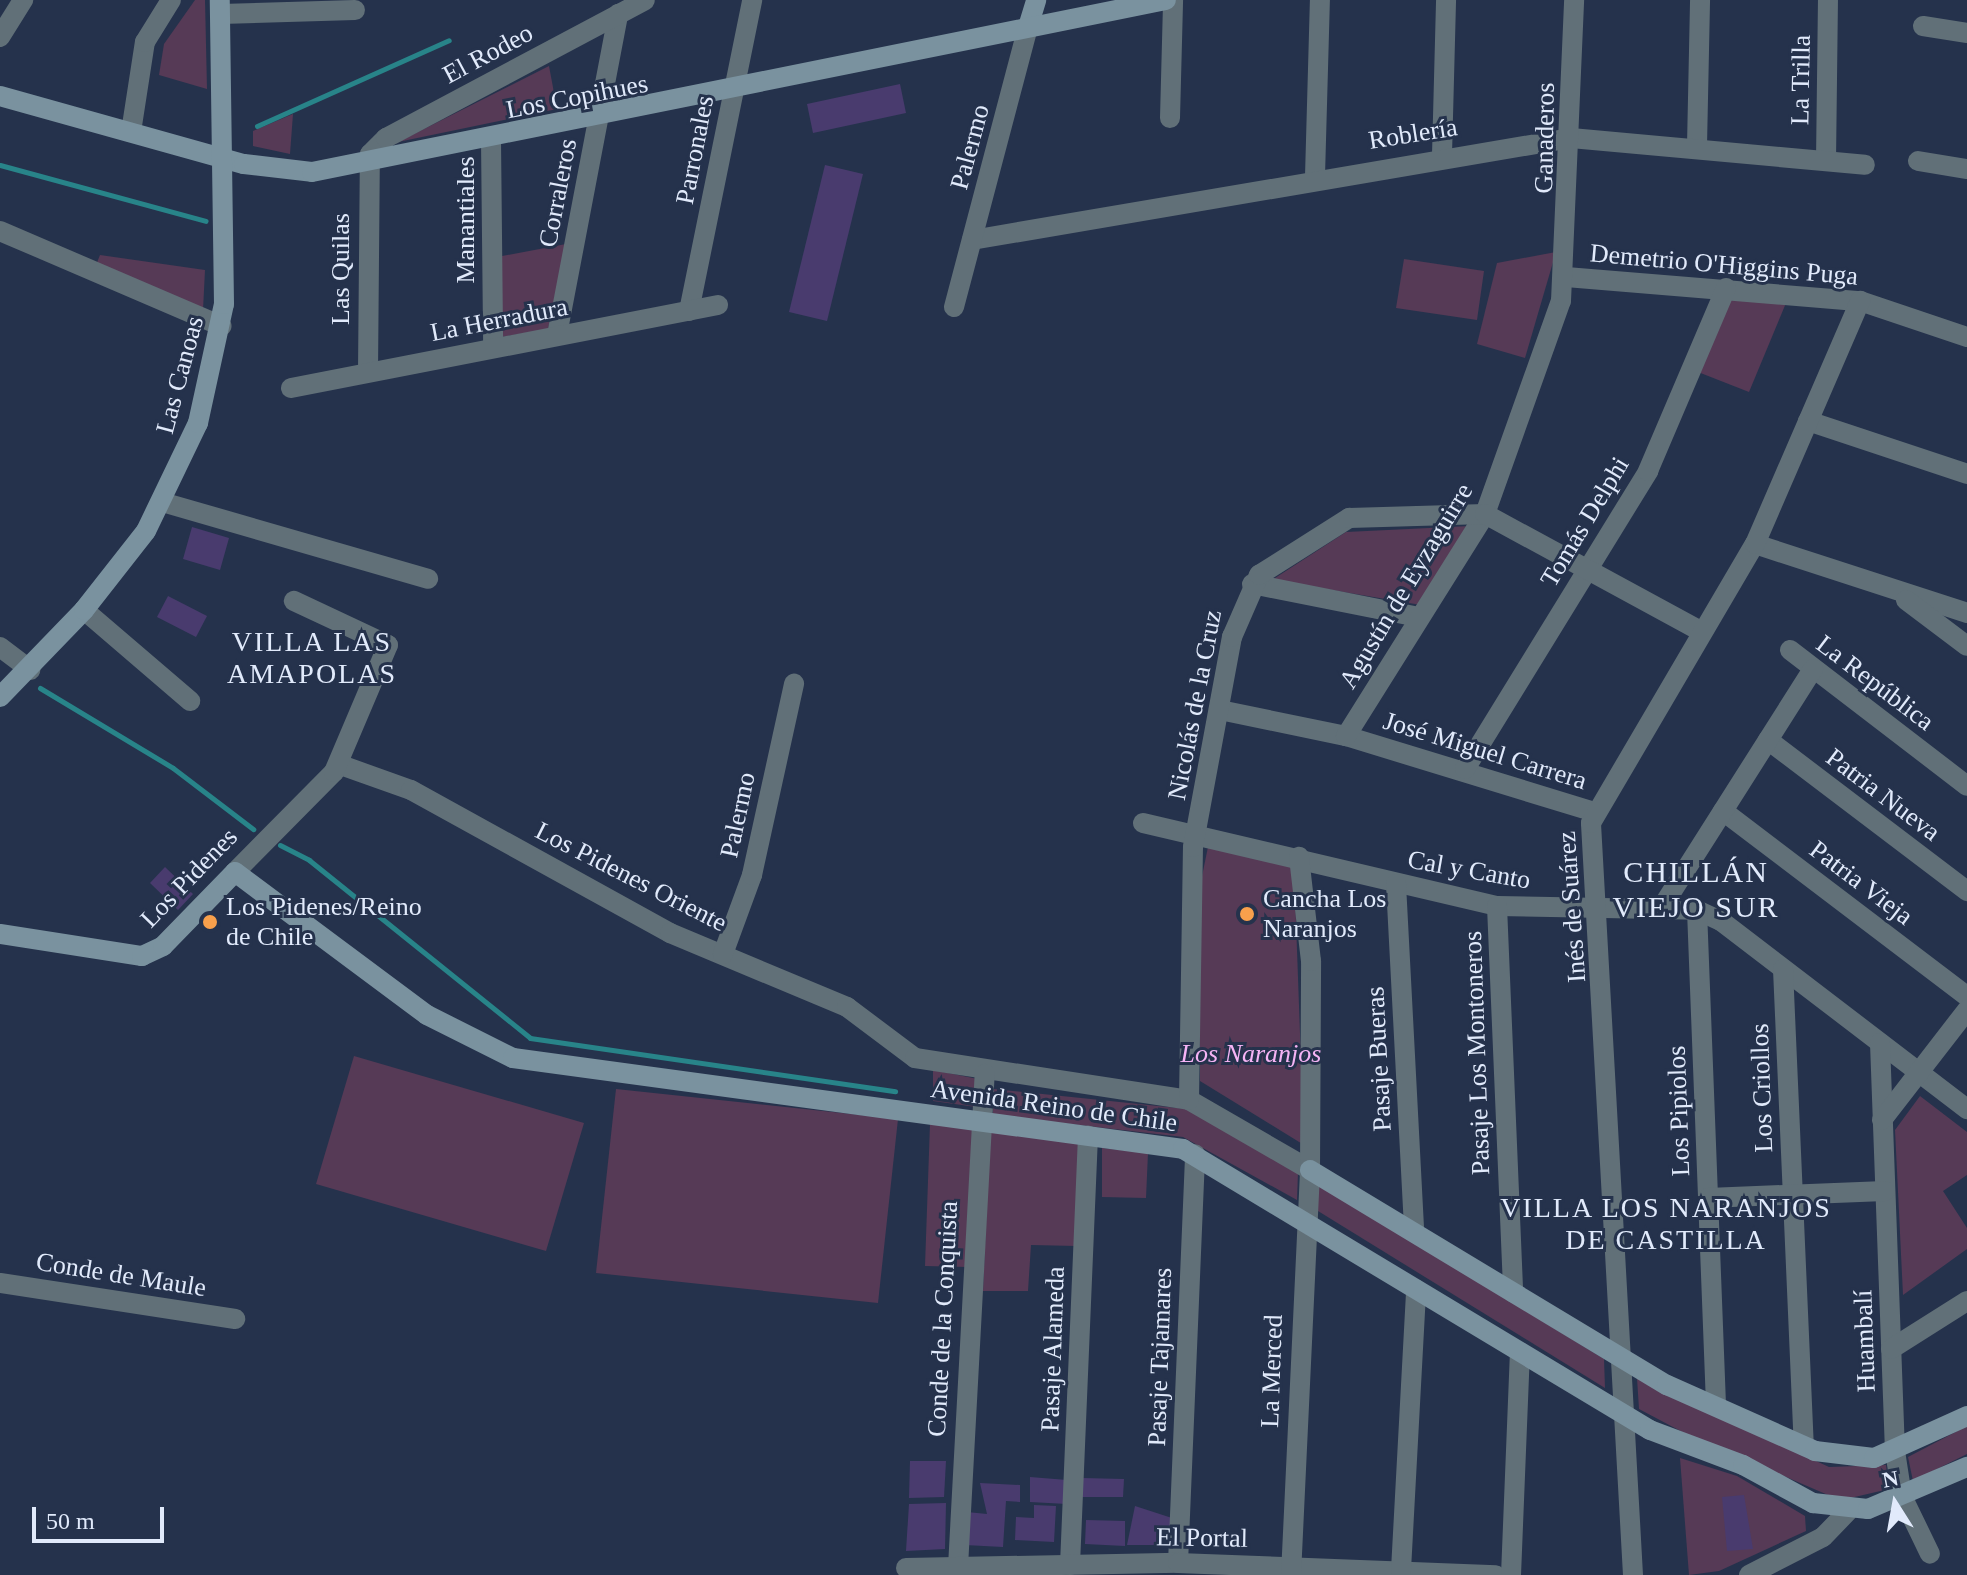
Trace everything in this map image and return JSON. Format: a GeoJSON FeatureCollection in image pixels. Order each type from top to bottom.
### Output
{"type":"FeatureCollection","features":[{"type":"Feature","properties":{"kind":"street"},"geometry":{"type":"LineString","coordinates":[[0,37],[23,0]]}},
{"type":"Feature","properties":{"kind":"street"},"geometry":{"type":"LineString","coordinates":[[131,132],[145,42],[171,0]]}},
{"type":"Feature","properties":{"kind":"street","name":"El Rodeo"},"geometry":{"type":"LineString","coordinates":[[367,165],[386,138],[645,0]]}},
{"type":"Feature","properties":{"kind":"street","name":"Parronales"},"geometry":{"type":"LineString","coordinates":[[689,311],[752,0]]}},
{"type":"Feature","properties":{"kind":"street","name":"Palermo"},"geometry":{"type":"LineString","coordinates":[[954,307],[1036,0]]}},
{"type":"Feature","properties":{"kind":"street","name":"Los Copihues"},"geometry":{"type":"LineString","coordinates":[[0,96],[223,158],[287,172],[367,165],[733,92],[1166,0]]}},
{"type":"Feature","properties":{"kind":"street"},"geometry":{"type":"LineString","coordinates":[[1170,118],[1173,0]]}},
{"type":"Feature","properties":{"kind":"street"},"geometry":{"type":"LineString","coordinates":[[1315,176],[1320,0]]}},
{"type":"Feature","properties":{"kind":"street"},"geometry":{"type":"LineString","coordinates":[[1442,155],[1446,0]]}},
{"type":"Feature","properties":{"kind":"street","name":"Ganaderos"},"geometry":{"type":"LineString","coordinates":[[1566,277],[1574,0]]}},
{"type":"Feature","properties":{"kind":"street"},"geometry":{"type":"LineString","coordinates":[[1697,146],[1700,0]]}},
{"type":"Feature","properties":{"kind":"street","name":"La Trilla"},"geometry":{"type":"LineString","coordinates":[[1826,161],[1828,0]]}},
{"type":"Feature","properties":{"kind":"street"},"geometry":{"type":"LineString","coordinates":[[220,7],[355,10]]}},
{"type":"Feature","properties":{"kind":"street","name":"Las Canoas"},"geometry":{"type":"LineString","coordinates":[[0,697],[30,670],[84,610],[162,502],[198,423],[222,326],[220,7]]}},
{"type":"Feature","properties":{"kind":"street","name":"Corraleros"},"geometry":{"type":"LineString","coordinates":[[557,335],[618,14]]}},
{"type":"Feature","properties":{"kind":"street"},"geometry":{"type":"LineString","coordinates":[[1923,26],[1967,33]]}},
{"type":"Feature","properties":{"kind":"street","name":"Roblería"},"geometry":{"type":"LineString","coordinates":[[972,240],[1315,176],[1571,138],[1697,146],[1865,165]]}},
{"type":"Feature","properties":{"kind":"street","name":"Manantiales"},"geometry":{"type":"LineString","coordinates":[[491,140],[493,348]]}},
{"type":"Feature","properties":{"kind":"street"},"geometry":{"type":"LineString","coordinates":[[1918,161],[1967,169]]}},
{"type":"Feature","properties":{"kind":"street","name":"Las Quilas"},"geometry":{"type":"LineString","coordinates":[[367,165],[368,372]]}},
{"type":"Feature","properties":{"kind":"street"},"geometry":{"type":"LineString","coordinates":[[0,231],[222,326]]}},
{"type":"Feature","properties":{"kind":"street","name":"Demetrio O'Higgins Puga"},"geometry":{"type":"LineString","coordinates":[[1566,277],[1860,301],[1967,337]]}},
{"type":"Feature","properties":{"kind":"street","name":"Agustín de Eyzaguirre"},"geometry":{"type":"LineString","coordinates":[[1346,736],[1485,514],[1566,277]]}},
{"type":"Feature","properties":{"kind":"street","name":"Tomás Delphi"},"geometry":{"type":"LineString","coordinates":[[1465,769],[1648,471],[1726,288]]}},
{"type":"Feature","properties":{"kind":"street","name":"Inés de Suárez"},"geometry":{"type":"LineString","coordinates":[[1633,1575],[1619,1357],[1594,812],[1755,544],[1860,301]]}},
{"type":"Feature","properties":{"kind":"street","name":"La Herradura"},"geometry":{"type":"LineString","coordinates":[[291,388],[718,305]]}},
{"type":"Feature","properties":{"kind":"street"},"geometry":{"type":"LineString","coordinates":[[1808,421],[1967,474]]}},
{"type":"Feature","properties":{"kind":"street"},"geometry":{"type":"LineString","coordinates":[[162,502],[428,579]]}},
{"type":"Feature","properties":{"kind":"street","name":"Nicolás de la Cruz"},"geometry":{"type":"LineString","coordinates":[[1189,1100],[1196,830],[1232,637],[1252,584],[1293,548],[1349,518],[1485,514],[1589,567],[1702,632]]}},
{"type":"Feature","properties":{"kind":"street"},"geometry":{"type":"LineString","coordinates":[[1755,544],[1967,613]]}},
{"type":"Feature","properties":{"kind":"street"},"geometry":{"type":"LineString","coordinates":[[1252,584],[1418,617]]}},
{"type":"Feature","properties":{"kind":"street"},"geometry":{"type":"LineString","coordinates":[[1890,588],[1967,646]]}},
{"type":"Feature","properties":{"kind":"street"},"geometry":{"type":"LineString","coordinates":[[294,601],[388,645],[338,764]]}},
{"type":"Feature","properties":{"kind":"street"},"geometry":{"type":"LineString","coordinates":[[84,610],[190,701]]}},
{"type":"Feature","properties":{"kind":"street"},"geometry":{"type":"LineString","coordinates":[[0,647],[30,670]]}},
{"type":"Feature","properties":{"kind":"street","name":"La República"},"geometry":{"type":"LineString","coordinates":[[1790,650],[1967,786]]}},
{"type":"Feature","properties":{"kind":"street"},"geometry":{"type":"LineString","coordinates":[[1662,907],[1813,669]]}},
{"type":"Feature","properties":{"kind":"street","name":"Palermo"},"geometry":{"type":"LineString","coordinates":[[723,954],[752,875],[794,684]]}},
{"type":"Feature","properties":{"kind":"street","name":"José Miguel Carrera"},"geometry":{"type":"LineString","coordinates":[[1220,710],[1346,736],[1465,769],[1594,812]]}},
{"type":"Feature","properties":{"kind":"street","name":"Patria Nueva"},"geometry":{"type":"LineString","coordinates":[[1768,740],[1967,891]]}},
{"type":"Feature","properties":{"kind":"street","name":"Los Pidenes"},"geometry":{"type":"LineString","coordinates":[[0,934],[142,956],[163,946],[338,764]]}},
{"type":"Feature","properties":{"kind":"street","name":"Los Pidenes Oriente"},"geometry":{"type":"LineString","coordinates":[[338,764],[411,790],[659,927],[847,1007],[915,1058],[985,1074]]}},
{"type":"Feature","properties":{"kind":"street","name":"Patria Vieja"},"geometry":{"type":"LineString","coordinates":[[1723,811],[1967,996]]}},
{"type":"Feature","properties":{"kind":"street","name":"Cal y Canto"},"geometry":{"type":"LineString","coordinates":[[1143,823],[1196,830],[1396,884],[1497,906],[1600,911],[1662,907],[1697,910],[1783,969],[1967,1109]]}},
{"type":"Feature","properties":{"kind":"street","name":"La Merced"},"geometry":{"type":"LineString","coordinates":[[1291,1570],[1304,1220],[1310,1170],[1311,961],[1299,857]]}},
{"type":"Feature","properties":{"kind":"street","name":"Avenida Reino de Chile"},"geometry":{"type":"LineString","coordinates":[[235,872],[427,1015],[513,1058],[1088,1135],[1195,1154],[1622,1414],[1813,1503],[1848,1511],[1902,1496],[1967,1467]]}},
{"type":"Feature","properties":{"kind":"street","name":"Pasaje Bueras"},"geometry":{"type":"LineString","coordinates":[[1396,884],[1414,1232]]}},
{"type":"Feature","properties":{"kind":"street","name":"Pasaje Los Montoneros"},"geometry":{"type":"LineString","coordinates":[[1497,906],[1513,1293]]}},
{"type":"Feature","properties":{"kind":"street","name":"Los Pipiolos"},"geometry":{"type":"LineString","coordinates":[[1697,910],[1716,1406]]}},
{"type":"Feature","properties":{"kind":"street","name":"Los Criollos"},"geometry":{"type":"LineString","coordinates":[[1783,969],[1804,1446]]}},
{"type":"Feature","properties":{"kind":"street"},"geometry":{"type":"LineString","coordinates":[[1882,1120],[1967,1010]]}},
{"type":"Feature","properties":{"kind":"street","name":"Huambalí"},"geometry":{"type":"LineString","coordinates":[[1880,1043],[1895,1451],[1902,1496],[1930,1554]]}},
{"type":"Feature","properties":{"kind":"street","name":"Avenida Reino de Chile"},"geometry":{"type":"LineString","coordinates":[[985,1074],[1189,1100],[1619,1357],[1804,1446],[1849,1459],[1895,1451],[1967,1416]]}},
{"type":"Feature","properties":{"kind":"street","name":"Conde de la Conquista"},"geometry":{"type":"LineString","coordinates":[[958,1567],[977,1121],[985,1074]]}},
{"type":"Feature","properties":{"kind":"street","name":"Pasaje Alameda"},"geometry":{"type":"LineString","coordinates":[[1070,1565],[1088,1135]]}},
{"type":"Feature","properties":{"kind":"street","name":"Pasaje Tajamares"},"geometry":{"type":"LineString","coordinates":[[1178,1563],[1195,1154]]}},
{"type":"Feature","properties":{"kind":"street"},"geometry":{"type":"LineString","coordinates":[[1708,1198],[1885,1191]]}},
{"type":"Feature","properties":{"kind":"street","name":"Conde de Maule"},"geometry":{"type":"LineString","coordinates":[[0,1283],[235,1319]]}},
{"type":"Feature","properties":{"kind":"street"},"geometry":{"type":"LineString","coordinates":[[1401,1570],[1416,1289]]}},
{"type":"Feature","properties":{"kind":"street"},"geometry":{"type":"LineString","coordinates":[[1891,1349],[1967,1301]]}},
{"type":"Feature","properties":{"kind":"street"},"geometry":{"type":"LineString","coordinates":[[1511,1575],[1520,1352]]}},
{"type":"Feature","properties":{"kind":"street"},"geometry":{"type":"LineString","coordinates":[[1749,1575],[1830,1532],[1848,1511]]}},
{"type":"Feature","properties":{"kind":"street","name":"El Portal"},"geometry":{"type":"LineString","coordinates":[[906,1568],[1178,1563],[1291,1570],[1401,1570],[1496,1575]]}},
{"type":"Feature","properties":{"kind":"green space"},"geometry":{"type":"Polygon","coordinates":[[[195,0],[205,0],[207,89],[159,75],[164,44],[195,0]]]}},
{"type":"Feature","properties":{"kind":"green space"},"geometry":{"type":"Polygon","coordinates":[[[549,66],[557,109],[398,142],[549,66]]]}},
{"type":"Feature","properties":{"kind":"green space"},"geometry":{"type":"Polygon","coordinates":[[[293,114],[290,154],[253,146],[253,131],[293,114]]]}},
{"type":"Feature","properties":{"kind":"green space"},"geometry":{"type":"Polygon","coordinates":[[[566,244],[548,329],[502,337],[502,256],[566,244]]]}},
{"type":"Feature","properties":{"kind":"green space"},"geometry":{"type":"Polygon","coordinates":[[[1556,252],[1525,358],[1477,344],[1497,263],[1556,252]]]}},
{"type":"Feature","properties":{"kind":"green space"},"geometry":{"type":"Polygon","coordinates":[[[100,255],[205,270],[203,310],[96,265],[100,255]]]}},
{"type":"Feature","properties":{"kind":"green space"},"geometry":{"type":"Polygon","coordinates":[[[1404,259],[1484,271],[1477,320],[1396,308],[1404,259]]]}},
{"type":"Feature","properties":{"kind":"green space"},"geometry":{"type":"Polygon","coordinates":[[[1728,300],[1786,303],[1749,392],[1698,372],[1728,300]]]}},
{"type":"Feature","properties":{"kind":"green space"},"geometry":{"type":"Polygon","coordinates":[[[1471,526],[1421,605],[1272,580],[1346,532],[1471,526]]]}},
{"type":"Feature","properties":{"kind":"green space","name":"Los Naranjos"},"geometry":{"type":"Polygon","coordinates":[[[1209,842],[1294,866],[1304,1145],[1200,1081],[1200,886],[1209,842]]]}},
{"type":"Feature","properties":{"kind":"green space"},"geometry":{"type":"Polygon","coordinates":[[[354,1056],[584,1123],[546,1251],[316,1184],[354,1056]]]}},
{"type":"Feature","properties":{"kind":"green space"},"geometry":{"type":"Polygon","coordinates":[[[933,1070],[978,1079],[976,1107],[933,1101],[933,1070]]]}},
{"type":"Feature","properties":{"kind":"green space"},"geometry":{"type":"Polygon","coordinates":[[[616,1089],[898,1119],[878,1303],[596,1273],[616,1089]]]}},
{"type":"Feature","properties":{"kind":"green space"},"geometry":{"type":"Polygon","coordinates":[[[993,1089],[1187,1109],[1298,1173],[1297,1200],[1183,1137],[993,1115],[993,1089]]]}},
{"type":"Feature","properties":{"kind":"green space"},"geometry":{"type":"Polygon","coordinates":[[[1920,1096],[1967,1132],[1967,1175],[1943,1191],[1967,1228],[1967,1249],[1903,1295],[1895,1130],[1920,1096]]]}},
{"type":"Feature","properties":{"kind":"green space"},"geometry":{"type":"Polygon","coordinates":[[[930,1124],[973,1129],[967,1267],[925,1266],[930,1124]]]}},
{"type":"Feature","properties":{"kind":"green space"},"geometry":{"type":"Polygon","coordinates":[[[990,1132],[1081,1144],[1077,1246],[1031,1245],[1028,1291],[983,1291],[990,1132]]]}},
{"type":"Feature","properties":{"kind":"green space"},"geometry":{"type":"Polygon","coordinates":[[[1102,1148],[1148,1153],[1146,1198],[1102,1197],[1102,1148]]]}},
{"type":"Feature","properties":{"kind":"green space"},"geometry":{"type":"Polygon","coordinates":[[[1318,1184],[1604,1359],[1605,1388],[1318,1211],[1318,1184]]]}},
{"type":"Feature","properties":{"kind":"green space"},"geometry":{"type":"Polygon","coordinates":[[[1637,1378],[1829,1467],[1886,1465],[1889,1489],[1846,1499],[1828,1495],[1690,1436],[1639,1409],[1637,1378]]]}},
{"type":"Feature","properties":{"kind":"green space"},"geometry":{"type":"Polygon","coordinates":[[[1967,1426],[1967,1454],[1913,1481],[1908,1457],[1967,1426]]]}},
{"type":"Feature","properties":{"kind":"green space"},"geometry":{"type":"Polygon","coordinates":[[[1680,1458],[1737,1476],[1805,1516],[1806,1531],[1719,1571],[1689,1575],[1680,1458]]]}},
{"type":"Feature","properties":{"kind":"building"},"geometry":{"type":"Polygon","coordinates":[[[900,84],[906,113],[813,133],[807,104],[900,84]]]}},
{"type":"Feature","properties":{"kind":"building"},"geometry":{"type":"Polygon","coordinates":[[[825,165],[863,174],[827,321],[789,312],[825,165]]]}},
{"type":"Feature","properties":{"kind":"building"},"geometry":{"type":"Polygon","coordinates":[[[192,527],[229,538],[220,570],[183,559],[192,527]]]}},
{"type":"Feature","properties":{"kind":"building"},"geometry":{"type":"Polygon","coordinates":[[[168,596],[207,616],[196,637],[157,617],[168,596]]]}},
{"type":"Feature","properties":{"kind":"building"},"geometry":{"type":"Polygon","coordinates":[[[165,867],[193,894],[178,910],[150,883],[165,867]]]}},
{"type":"Feature","properties":{"kind":"building"},"geometry":{"type":"Polygon","coordinates":[[[910,1461],[946,1461],[944,1497],[909,1498],[910,1461]]]}},
{"type":"Feature","properties":{"kind":"building"},"geometry":{"type":"Polygon","coordinates":[[[1030,1477],[1067,1480],[1067,1504],[1030,1502],[1030,1477]]]}},
{"type":"Feature","properties":{"kind":"building"},"geometry":{"type":"Polygon","coordinates":[[[1082,1478],[1124,1479],[1123,1497],[1082,1497],[1082,1478]]]}},
{"type":"Feature","properties":{"kind":"building"},"geometry":{"type":"Polygon","coordinates":[[[980,1483],[1020,1485],[1020,1502],[1006,1501],[1003,1547],[965,1545],[967,1512],[987,1514],[980,1483]]]}},
{"type":"Feature","properties":{"kind":"building"},"geometry":{"type":"Polygon","coordinates":[[[1744,1495],[1753,1549],[1727,1551],[1722,1497],[1744,1495]]]}},
{"type":"Feature","properties":{"kind":"building"},"geometry":{"type":"Polygon","coordinates":[[[946,1503],[945,1549],[906,1551],[909,1504],[946,1503]]]}},
{"type":"Feature","properties":{"kind":"building"},"geometry":{"type":"Polygon","coordinates":[[[1034,1505],[1056,1506],[1054,1542],[1015,1540],[1016,1517],[1034,1518],[1034,1505]]]}},
{"type":"Feature","properties":{"kind":"building"},"geometry":{"type":"Polygon","coordinates":[[[1135,1506],[1172,1518],[1171,1545],[1127,1545],[1135,1506]]]}},
{"type":"Feature","properties":{"kind":"building"},"geometry":{"type":"Polygon","coordinates":[[[1086,1520],[1125,1521],[1125,1546],[1085,1544],[1086,1520]]]}},
{"type":"Feature","properties":{"kind":"waterway"},"geometry":{"type":"LineString","coordinates":[[257,126],[449,40]]}},
{"type":"Feature","properties":{"kind":"waterway"},"geometry":{"type":"LineString","coordinates":[[0,165],[206,221]]}},
{"type":"Feature","properties":{"kind":"waterway"},"geometry":{"type":"LineString","coordinates":[[40,688],[173,768],[253,829]]}},
{"type":"Feature","properties":{"kind":"waterway"},"geometry":{"type":"LineString","coordinates":[[280,845],[309,860],[530,1038],[895,1091]]}},
{"type":"Feature","properties":{"kind":"place","name":"Cancha Los Naranjos"},"geometry":{"type":"Point","coordinates":[1247,914]}},
{"type":"Feature","properties":{"kind":"place","name":"Los Pidenes/Reino de Chile"},"geometry":{"type":"Point","coordinates":[210,922]}},
{"type":"Feature","properties":{"kind":"district","name":"VILLA LAS AMAPOLAS"},"geometry":{"type":"Point","coordinates":[312,658]}},
{"type":"Feature","properties":{"kind":"district","name":"CHILLÁN VIEJO SUR"},"geometry":{"type":"Point","coordinates":[1696,889]}},
{"type":"Feature","properties":{"kind":"district","name":"VILLA LOS NARANJOS DE CASTILLA"},"geometry":{"type":"Point","coordinates":[1666,1224]}}]}
